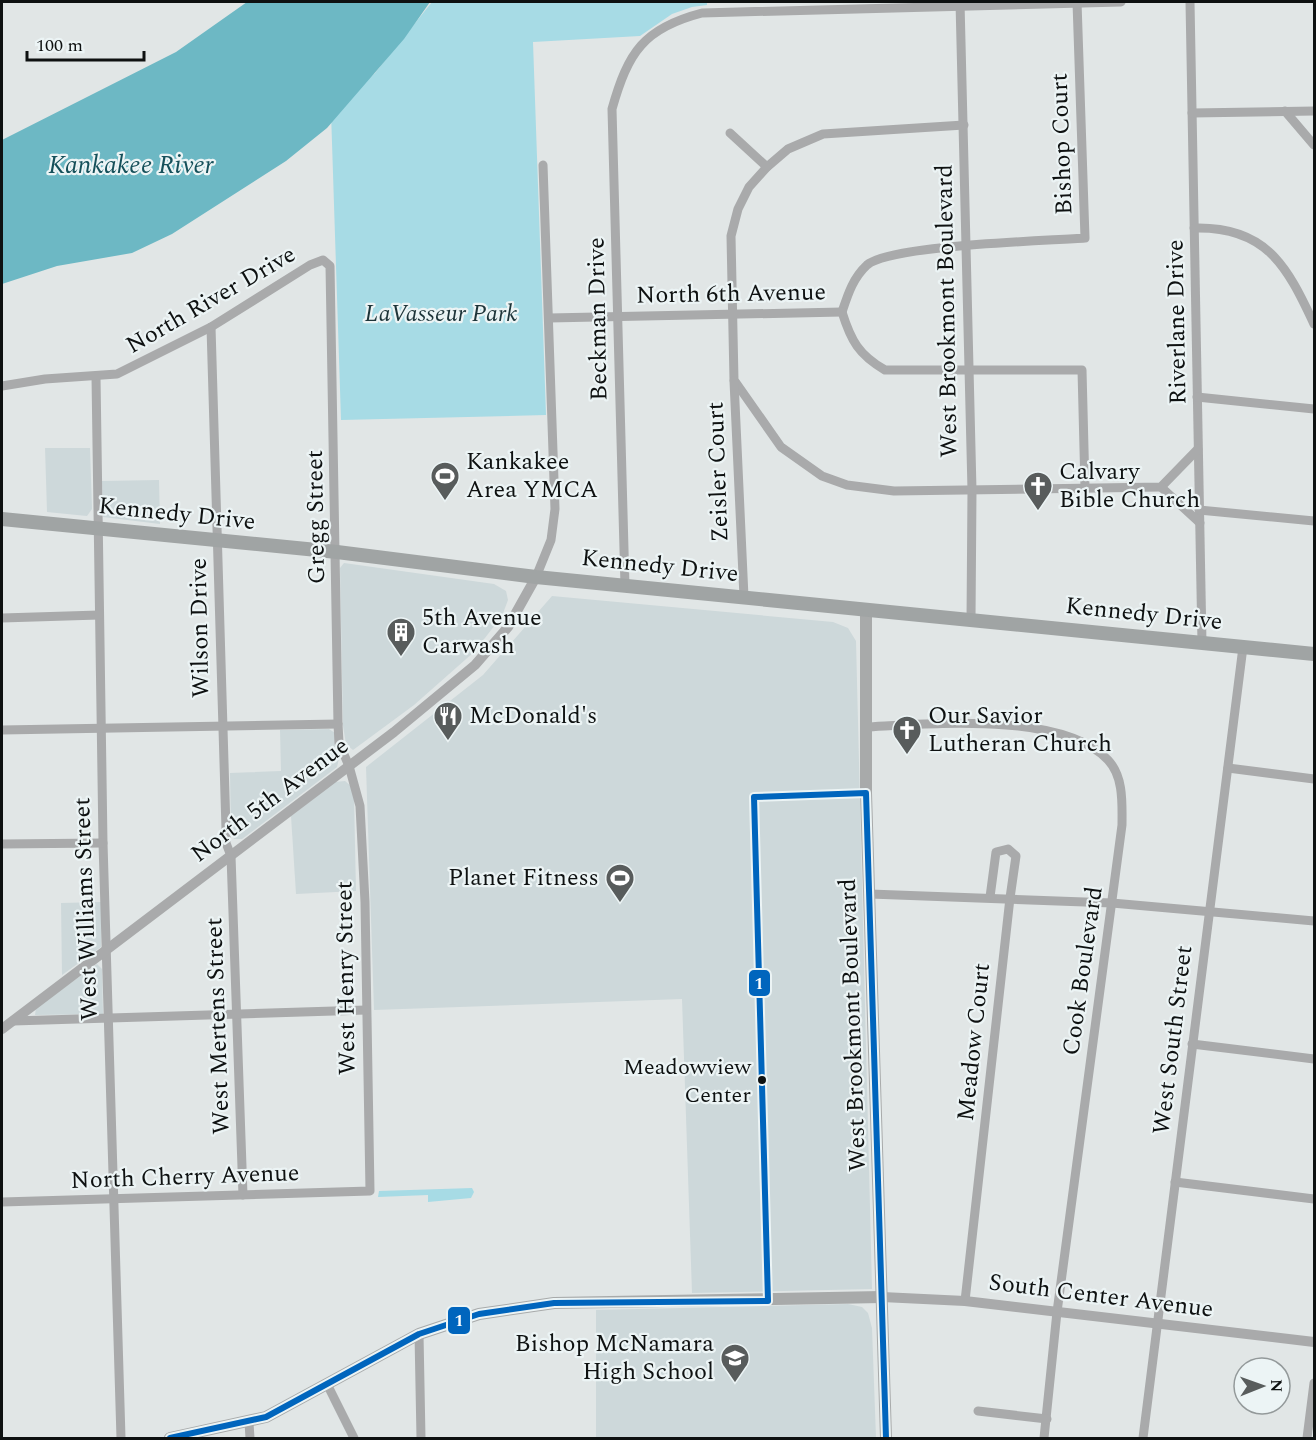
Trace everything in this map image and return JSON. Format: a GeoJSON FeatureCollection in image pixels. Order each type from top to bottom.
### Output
{"type":"FeatureCollection","features":[{"type":"Feature","properties":{"kind":"main road","name":"Kennedy Drive"},"geometry":{"type":"LineString","coordinates":[[2,519],[337,552],[536,577],[1314,654]]}},
{"type":"Feature","properties":{"kind":"main road","name":"West Brookmont Boulevard"},"geometry":{"type":"LineString","coordinates":[[866,609],[865,727],[886,1438]]}},
{"type":"Feature","properties":{"kind":"main road"},"geometry":{"type":"LineString","coordinates":[[170,1438],[249,1423],[266,1417],[420,1334],[479,1314],[554,1303],[882,1297]]}},
{"type":"Feature","properties":{"kind":"street","name":"Bishop Court"},"geometry":{"type":"LineString","coordinates":[[966,247],[1085,238],[1077,2]]}},
{"type":"Feature","properties":{"kind":"street","name":"Beckman Drive"},"geometry":{"type":"LineString","coordinates":[[625,585],[612,109],[620,80],[633,55],[651,35],[674,20],[702,13],[960,4],[1121,2]]}},
{"type":"Feature","properties":{"kind":"street","name":"Riverlane Drive"},"geometry":{"type":"LineString","coordinates":[[1190,2],[1202,643]]}},
{"type":"Feature","properties":{"kind":"street","name":"West Brookmont Boulevard"},"geometry":{"type":"LineString","coordinates":[[960,4],[972,490],[971,620]]}},
{"type":"Feature","properties":{"kind":"street"},"geometry":{"type":"LineString","coordinates":[[1285,111],[1314,145]]}},
{"type":"Feature","properties":{"kind":"street"},"geometry":{"type":"LineString","coordinates":[[1192,113],[1314,111]]}},
{"type":"Feature","properties":{"kind":"street","name":"Zeisler Court"},"geometry":{"type":"LineString","coordinates":[[744,597],[731,314],[731,236],[738,209],[749,187],[766,167],[788,149],[823,134],[964,125]]}},
{"type":"Feature","properties":{"kind":"street"},"geometry":{"type":"LineString","coordinates":[[730,133],[766,167]]}},
{"type":"Feature","properties":{"kind":"street"},"geometry":{"type":"LineString","coordinates":[[536,577],[554,525],[543,165]]}},
{"type":"Feature","properties":{"kind":"street"},"geometry":{"type":"LineString","coordinates":[[1194,228],[1214,227],[1257,240],[1293,280],[1314,324]]}},
{"type":"Feature","properties":{"kind":"street"},"geometry":{"type":"LineString","coordinates":[[966,247],[898,253],[869,263],[850,285],[842,312],[850,337],[867,359],[885,370],[1082,370],[1085,488]]}},
{"type":"Feature","properties":{"kind":"street","name":"North River Drive"},"geometry":{"type":"LineString","coordinates":[[2,386],[45,379],[117,374],[211,327],[310,266],[322,260],[330,266]]}},
{"type":"Feature","properties":{"kind":"street","name":"Gregg Street"},"geometry":{"type":"LineString","coordinates":[[330,266],[337,552],[338,724],[339,743],[349,766]]}},
{"type":"Feature","properties":{"kind":"street","name":"North 6th Avenue"},"geometry":{"type":"LineString","coordinates":[[549,318],[842,312]]}},
{"type":"Feature","properties":{"kind":"street","name":"Wilson Drive"},"geometry":{"type":"LineString","coordinates":[[211,327],[226,843],[231,856]]}},
{"type":"Feature","properties":{"kind":"street","name":"West Williams Street"},"geometry":{"type":"LineString","coordinates":[[96,377],[103,843],[121,1438]]}},
{"type":"Feature","properties":{"kind":"street"},"geometry":{"type":"LineString","coordinates":[[734,380],[781,447],[822,476],[847,485],[894,491],[1161,487],[1200,523]]}},
{"type":"Feature","properties":{"kind":"street"},"geometry":{"type":"LineString","coordinates":[[1197,397],[1314,409]]}},
{"type":"Feature","properties":{"kind":"street"},"geometry":{"type":"LineString","coordinates":[[1161,487],[1198,449]]}},
{"type":"Feature","properties":{"kind":"street"},"geometry":{"type":"LineString","coordinates":[[1199,510],[1314,521]]}},
{"type":"Feature","properties":{"kind":"street","name":"North 5th Avenue"},"geometry":{"type":"LineString","coordinates":[[2,1029],[394,732],[475,665],[508,627],[536,577]]}},
{"type":"Feature","properties":{"kind":"street"},"geometry":{"type":"LineString","coordinates":[[2,618],[99,615]]}},
{"type":"Feature","properties":{"kind":"street","name":"West South Street"},"geometry":{"type":"LineString","coordinates":[[1143,1438],[1243,647]]}},
{"type":"Feature","properties":{"kind":"street","name":"Cook Boulevard"},"geometry":{"type":"LineString","coordinates":[[865,727],[954,723],[1010,726],[1071,735],[1109,761],[1119,779],[1122,825],[1057,1311],[1044,1438]]}},
{"type":"Feature","properties":{"kind":"street"},"geometry":{"type":"LineString","coordinates":[[2,730],[222,728],[338,724]]}},
{"type":"Feature","properties":{"kind":"street","name":"West Henry Street"},"geometry":{"type":"LineString","coordinates":[[349,766],[360,806],[365,902],[370,1191]]}},
{"type":"Feature","properties":{"kind":"street"},"geometry":{"type":"LineString","coordinates":[[1227,768],[1314,779]]}},
{"type":"Feature","properties":{"kind":"street"},"geometry":{"type":"LineString","coordinates":[[2,844],[103,843]]}},
{"type":"Feature","properties":{"kind":"street","name":"Meadow Court"},"geometry":{"type":"LineString","coordinates":[[965,1301],[1010,898],[1016,865],[1016,856],[1008,849],[996,852],[990,897]]}},
{"type":"Feature","properties":{"kind":"street","name":"West Mertens Street"},"geometry":{"type":"LineString","coordinates":[[231,856],[243,1195]]}},
{"type":"Feature","properties":{"kind":"street"},"geometry":{"type":"LineString","coordinates":[[870,894],[1112,903],[1314,921]]}},
{"type":"Feature","properties":{"kind":"street"},"geometry":{"type":"LineString","coordinates":[[13,1021],[366,1010]]}},
{"type":"Feature","properties":{"kind":"street"},"geometry":{"type":"LineString","coordinates":[[1192,1044],[1314,1059]]}},
{"type":"Feature","properties":{"kind":"street"},"geometry":{"type":"LineString","coordinates":[[1175,1182],[1314,1199]]}},
{"type":"Feature","properties":{"kind":"street","name":"North Cherry Avenue"},"geometry":{"type":"LineString","coordinates":[[2,1202],[370,1191]]}},
{"type":"Feature","properties":{"kind":"street","name":"South Center Avenue"},"geometry":{"type":"LineString","coordinates":[[882,1297],[965,1301],[1314,1342]]}},
{"type":"Feature","properties":{"kind":"street"},"geometry":{"type":"LineString","coordinates":[[420,1334],[421,1438]]}},
{"type":"Feature","properties":{"kind":"street"},"geometry":{"type":"LineString","coordinates":[[1307,1438],[1314,1383]]}},
{"type":"Feature","properties":{"kind":"street"},"geometry":{"type":"LineString","coordinates":[[327,1384],[354,1438]]}},
{"type":"Feature","properties":{"kind":"street"},"geometry":{"type":"LineString","coordinates":[[978,1411],[1047,1419]]}},
{"type":"Feature","properties":{"kind":"street"},"geometry":{"type":"LineString","coordinates":[[249,1423],[250,1438]]}},
{"type":"Feature","properties":{"kind":"shaded area"},"geometry":{"type":"Polygon","coordinates":[[[45,448],[90,448],[92,509],[87,516],[47,512],[45,448]]]}},
{"type":"Feature","properties":{"kind":"shaded area"},"geometry":{"type":"Polygon","coordinates":[[[159,480],[160,524],[103,517],[102,481],[159,480]]]}},
{"type":"Feature","properties":{"kind":"shaded area"},"geometry":{"type":"Polygon","coordinates":[[[344,563],[494,584],[506,591],[508,600],[502,616],[474,652],[414,705],[353,750],[346,744],[343,726],[340,568],[344,563]]]}},
{"type":"Feature","properties":{"kind":"shaded area"},"geometry":{"type":"Polygon","coordinates":[[[552,596],[833,622],[848,628],[856,641],[872,1289],[692,1293],[682,999],[374,1010],[366,767],[483,675],[552,596]]]}},
{"type":"Feature","properties":{"kind":"shaded area"},"geometry":{"type":"Polygon","coordinates":[[[329,729],[335,733],[340,754],[337,767],[242,839],[234,839],[231,831],[230,773],[281,771],[280,730],[329,729]]]}},
{"type":"Feature","properties":{"kind":"shaded area"},"geometry":{"type":"Polygon","coordinates":[[[345,781],[351,786],[354,798],[356,891],[296,894],[291,816],[335,782],[345,781]]]}},
{"type":"Feature","properties":{"kind":"shaded area"},"geometry":{"type":"Polygon","coordinates":[[[101,902],[101,947],[62,975],[61,903],[101,902]]]}},
{"type":"Feature","properties":{"kind":"shaded area"},"geometry":{"type":"Polygon","coordinates":[[[97,964],[102,969],[103,1014],[35,1015],[36,1008],[97,964]]]}},
{"type":"Feature","properties":{"kind":"shaded area","name":"Bishop McNamara High School"},"geometry":{"type":"Polygon","coordinates":[[[848,1304],[862,1307],[868,1313],[872,1328],[876,1438],[596,1438],[596,1310],[848,1304]]]}},
{"type":"Feature","properties":{"kind":"green space","name":"LaVasseur Park"},"geometry":{"type":"Polygon","coordinates":[[[432,2],[707,2],[707,5],[672,14],[640,36],[533,42],[546,415],[341,420],[331,112],[375,73],[432,2]]]}},
{"type":"Feature","properties":{"kind":"green space"},"geometry":{"type":"Polygon","coordinates":[[[472,1188],[474,1192],[471,1198],[428,1202],[428,1195],[378,1197],[379,1191],[472,1188]]]}},
{"type":"Feature","properties":{"kind":"water","name":"Kankakee River"},"geometry":{"type":"Polygon","coordinates":[[[247,2],[430,2],[404,39],[327,128],[286,161],[172,234],[132,253],[57,266],[2,284],[2,140],[176,52],[247,2]]]}},
{"type":"Feature","properties":{"kind":"transit line","name":"1"},"geometry":{"type":"LineString","coordinates":[[170,1438],[266,1417],[419,1334],[479,1314],[554,1303],[768,1301],[754,797],[866,793],[886,1438]]}},
{"type":"Feature","properties":{"kind":"place","name":"Kankakee Area YMCA"},"geometry":{"type":"Point","coordinates":[445,502]}},
{"type":"Feature","properties":{"kind":"place","name":"Calvary Bible Church"},"geometry":{"type":"Point","coordinates":[1038,512]}},
{"type":"Feature","properties":{"kind":"place","name":"5th Avenue Carwash"},"geometry":{"type":"Point","coordinates":[401,658]}},
{"type":"Feature","properties":{"kind":"place","name":"McDonald's"},"geometry":{"type":"Point","coordinates":[448,742]}},
{"type":"Feature","properties":{"kind":"place","name":"Our Savior Lutheran Church"},"geometry":{"type":"Point","coordinates":[907,756]}},
{"type":"Feature","properties":{"kind":"place","name":"Planet Fitness"},"geometry":{"type":"Point","coordinates":[620,904]}},
{"type":"Feature","properties":{"kind":"place","name":"Meadowview Center"},"geometry":{"type":"Point","coordinates":[762,1080]}},
{"type":"Feature","properties":{"kind":"place","name":"Bishop McNamara High School"},"geometry":{"type":"Point","coordinates":[735,1384]}}]}
